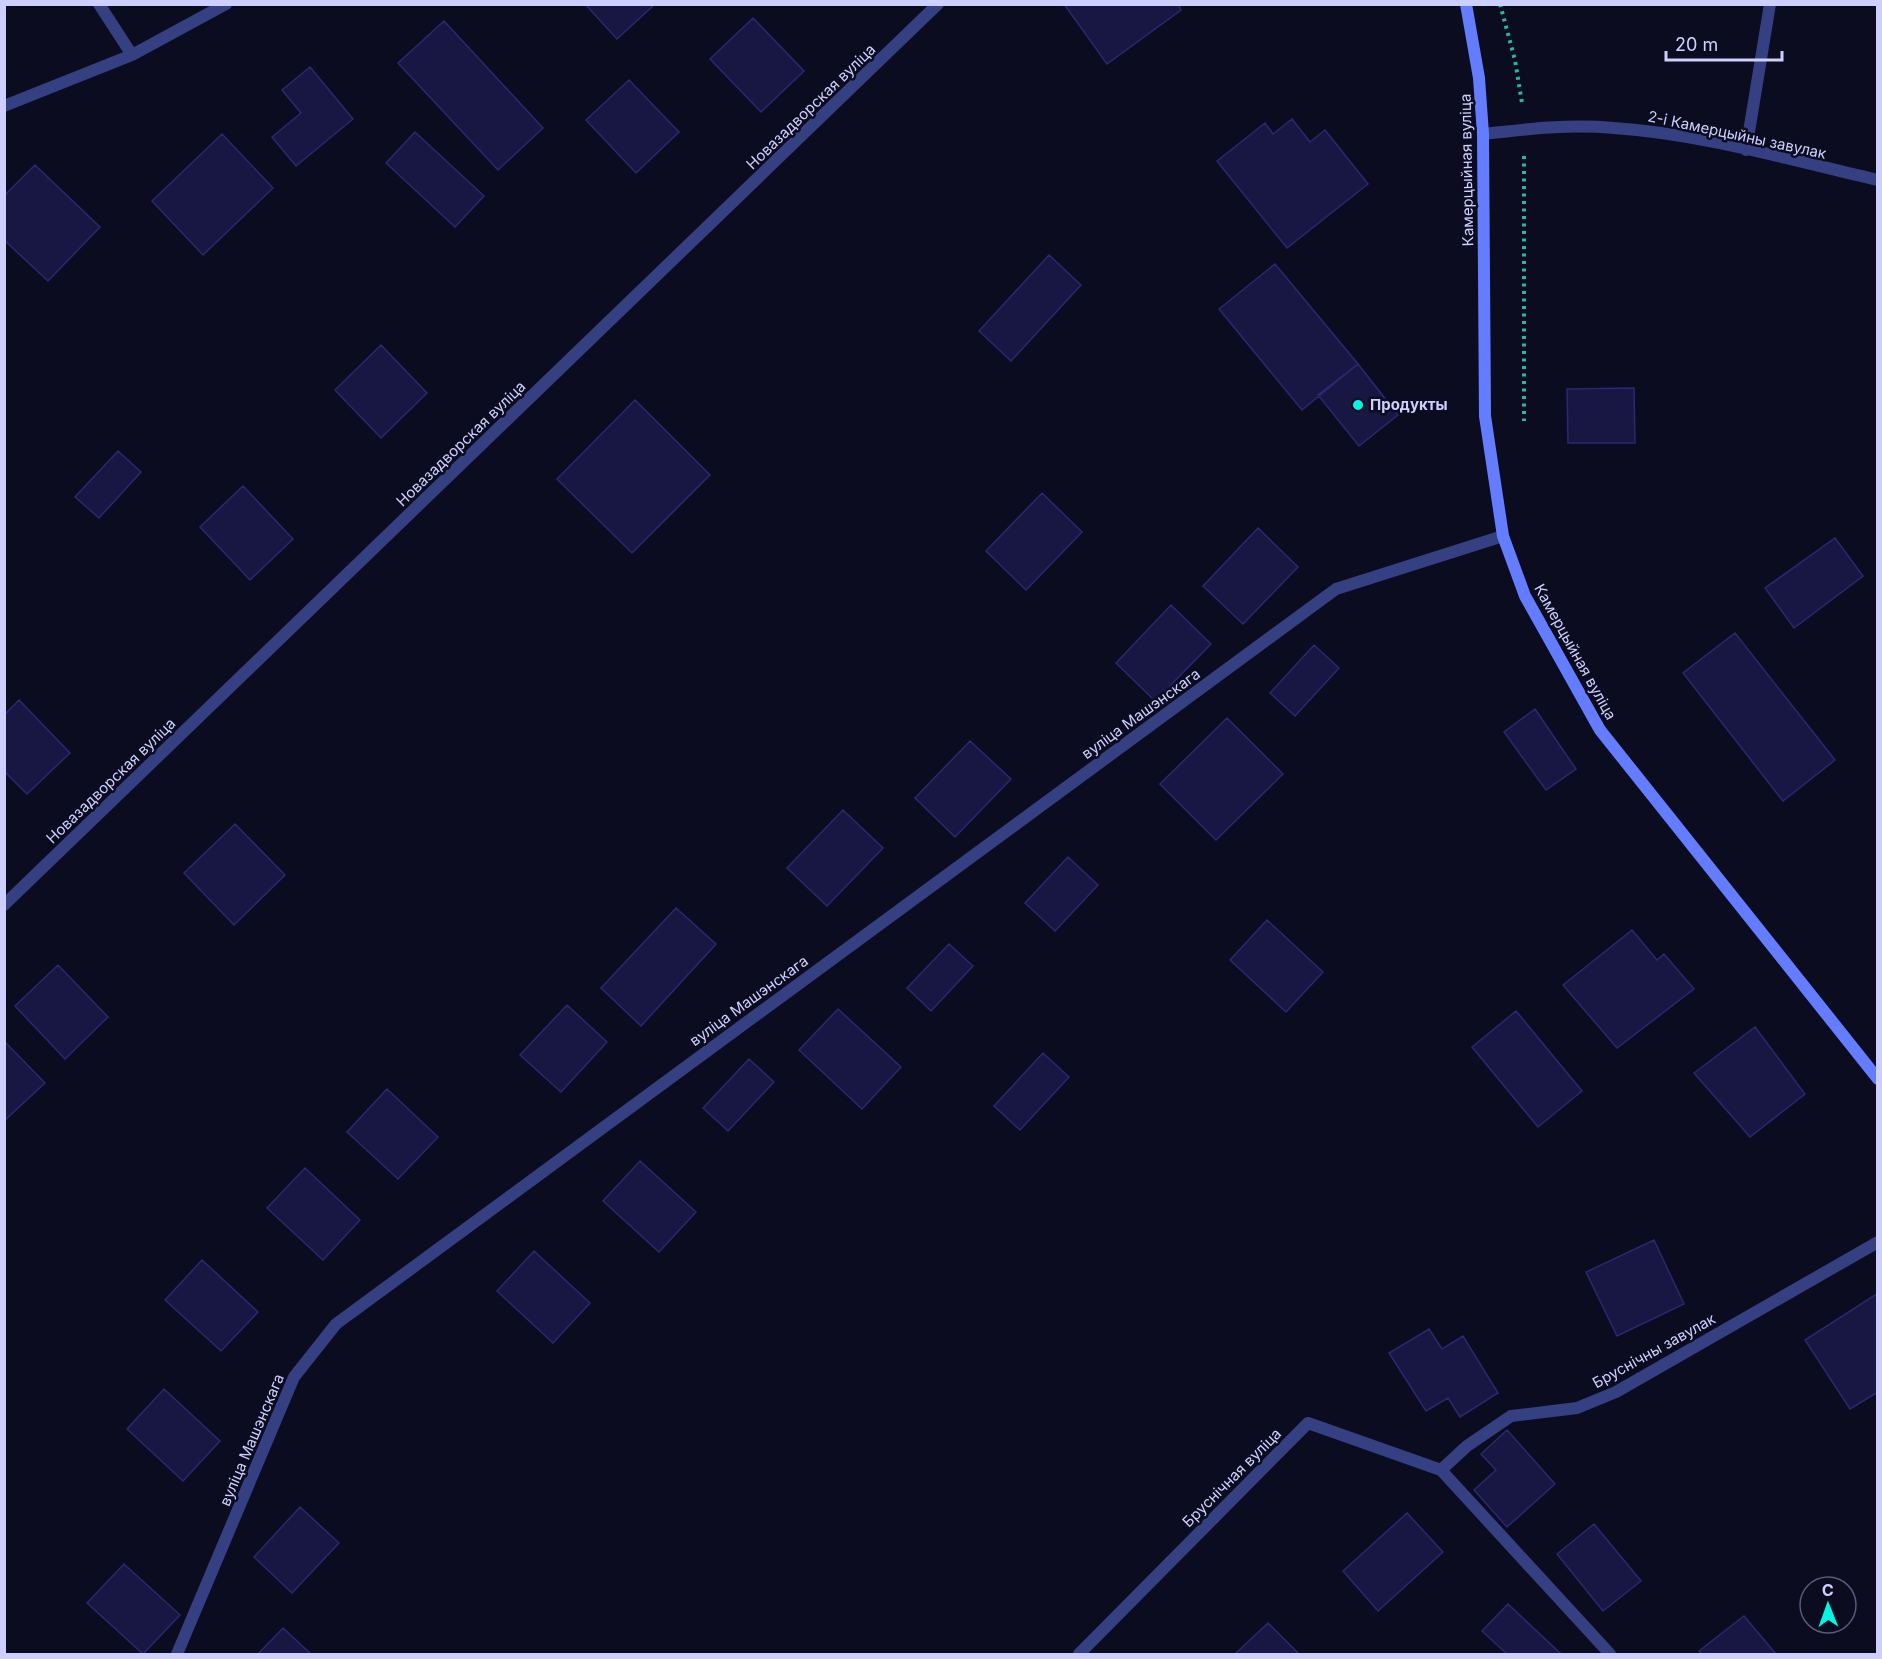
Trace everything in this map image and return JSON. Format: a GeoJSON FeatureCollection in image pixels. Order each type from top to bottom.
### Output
{"type":"FeatureCollection","features":[{"type":"Feature","properties":{"kind":"main road","name":"Камерцыйная вуліца"},"geometry":{"type":"LineString","coordinates":[[1466,4],[1479,78],[1483,134],[1485,416],[1503,536],[1525,596],[1600,730],[1878,1079]]}},
{"type":"Feature","properties":{"kind":"street"},"geometry":{"type":"LineString","coordinates":[[99,4],[132,55]]}},
{"type":"Feature","properties":{"kind":"street"},"geometry":{"type":"LineString","coordinates":[[4,106],[132,55],[226,4]]}},
{"type":"Feature","properties":{"kind":"street","name":"Новазадворская вуліца"},"geometry":{"type":"LineString","coordinates":[[4,905],[938,4]]}},
{"type":"Feature","properties":{"kind":"street"},"geometry":{"type":"LineString","coordinates":[[1746,150],[1770,4]]}},
{"type":"Feature","properties":{"kind":"street","name":"2-і Камерцыйны завулак"},"geometry":{"type":"LineString","coordinates":[[1483,134],[1582,126],[1614,128],[1674,135],[1878,180]]}},
{"type":"Feature","properties":{"kind":"street","name":"вуліца Машэнскага"},"geometry":{"type":"LineString","coordinates":[[177,1654],[294,1377],[336,1324],[1336,589],[1503,536]]}},
{"type":"Feature","properties":{"kind":"street","name":"Бруснічны завулак"},"geometry":{"type":"LineString","coordinates":[[1441,1470],[1467,1446],[1511,1416],[1577,1408],[1616,1392],[1878,1242]]}},
{"type":"Feature","properties":{"kind":"street","name":"Бруснічная вуліца"},"geometry":{"type":"LineString","coordinates":[[1079,1654],[1308,1423],[1441,1470]]}},
{"type":"Feature","properties":{"kind":"street"},"geometry":{"type":"LineString","coordinates":[[1441,1470],[1610,1654]]}},
{"type":"Feature","properties":{"kind":"path"},"geometry":{"type":"LineString","coordinates":[[1500,4],[1515,60],[1524,129],[1524,421]]}},
{"type":"Feature","properties":{"kind":"building"},"geometry":{"type":"Polygon","coordinates":[[[585,4],[655,4],[617,39],[585,4]]]}},
{"type":"Feature","properties":{"kind":"building"},"geometry":{"type":"Polygon","coordinates":[[[1064,4],[1178,4],[1181,10],[1107,64],[1064,4]]]}},
{"type":"Feature","properties":{"kind":"building"},"geometry":{"type":"Polygon","coordinates":[[[753,18],[804,71],[761,112],[710,59],[753,18]]]}},
{"type":"Feature","properties":{"kind":"building"},"geometry":{"type":"Polygon","coordinates":[[[444,21],[543,128],[498,170],[398,63],[444,21]]]}},
{"type":"Feature","properties":{"kind":"building"},"geometry":{"type":"Polygon","coordinates":[[[310,67],[353,119],[296,166],[272,137],[301,113],[282,90],[310,67]]]}},
{"type":"Feature","properties":{"kind":"building"},"geometry":{"type":"Polygon","coordinates":[[[629,80],[679,132],[636,173],[586,120],[629,80]]]}},
{"type":"Feature","properties":{"kind":"building"},"geometry":{"type":"Polygon","coordinates":[[[1292,119],[1310,142],[1325,130],[1368,184],[1287,248],[1217,161],[1265,123],[1273,134],[1292,119]]]}},
{"type":"Feature","properties":{"kind":"building"},"geometry":{"type":"Polygon","coordinates":[[[415,132],[484,196],[455,227],[386,163],[415,132]]]}},
{"type":"Feature","properties":{"kind":"building"},"geometry":{"type":"Polygon","coordinates":[[[222,134],[273,188],[203,255],[152,201],[222,134]]]}},
{"type":"Feature","properties":{"kind":"building"},"geometry":{"type":"Polygon","coordinates":[[[35,165],[100,227],[48,281],[4,240],[4,196],[35,165]]]}},
{"type":"Feature","properties":{"kind":"building"},"geometry":{"type":"Polygon","coordinates":[[[1049,255],[1081,285],[1011,361],[979,331],[1049,255]]]}},
{"type":"Feature","properties":{"kind":"building"},"geometry":{"type":"Polygon","coordinates":[[[1275,264],[1358,364],[1302,410],[1219,309],[1275,264]]]}},
{"type":"Feature","properties":{"kind":"building"},"geometry":{"type":"Polygon","coordinates":[[[381,345],[427,393],[381,438],[335,390],[381,345]]]}},
{"type":"Feature","properties":{"kind":"building","name":"Продукты"},"geometry":{"type":"Polygon","coordinates":[[[1358,364],[1398,415],[1359,446],[1318,395],[1358,364]]]}},
{"type":"Feature","properties":{"kind":"building"},"geometry":{"type":"Polygon","coordinates":[[[1634,388],[1635,443],[1568,443],[1567,389],[1634,388]]]}},
{"type":"Feature","properties":{"kind":"building"},"geometry":{"type":"Polygon","coordinates":[[[635,400],[710,475],[632,553],[557,479],[635,400]]]}},
{"type":"Feature","properties":{"kind":"building"},"geometry":{"type":"Polygon","coordinates":[[[118,451],[141,472],[99,518],[75,497],[118,451]]]}},
{"type":"Feature","properties":{"kind":"building"},"geometry":{"type":"Polygon","coordinates":[[[243,486],[293,539],[250,580],[200,527],[243,486]]]}},
{"type":"Feature","properties":{"kind":"building"},"geometry":{"type":"Polygon","coordinates":[[[1042,493],[1082,532],[1026,590],[986,551],[1042,493]]]}},
{"type":"Feature","properties":{"kind":"building"},"geometry":{"type":"Polygon","coordinates":[[[1258,528],[1298,567],[1243,624],[1203,586],[1258,528]]]}},
{"type":"Feature","properties":{"kind":"building"},"geometry":{"type":"Polygon","coordinates":[[[1835,538],[1863,576],[1794,628],[1765,588],[1835,538]]]}},
{"type":"Feature","properties":{"kind":"building"},"geometry":{"type":"Polygon","coordinates":[[[1171,605],[1211,644],[1155,701],[1116,663],[1171,605]]]}},
{"type":"Feature","properties":{"kind":"building"},"geometry":{"type":"Polygon","coordinates":[[[1735,633],[1835,760],[1783,801],[1683,673],[1735,633]]]}},
{"type":"Feature","properties":{"kind":"building"},"geometry":{"type":"Polygon","coordinates":[[[1314,645],[1339,668],[1295,716],[1270,693],[1314,645]]]}},
{"type":"Feature","properties":{"kind":"building"},"geometry":{"type":"Polygon","coordinates":[[[19,700],[70,753],[27,794],[4,771],[4,715],[19,700]]]}},
{"type":"Feature","properties":{"kind":"building"},"geometry":{"type":"Polygon","coordinates":[[[1535,709],[1576,769],[1546,790],[1504,732],[1535,709]]]}},
{"type":"Feature","properties":{"kind":"building"},"geometry":{"type":"Polygon","coordinates":[[[1227,718],[1283,774],[1216,840],[1160,784],[1227,718]]]}},
{"type":"Feature","properties":{"kind":"building"},"geometry":{"type":"Polygon","coordinates":[[[970,741],[1011,779],[955,837],[915,798],[970,741]]]}},
{"type":"Feature","properties":{"kind":"building"},"geometry":{"type":"Polygon","coordinates":[[[843,810],[883,848],[827,906],[787,868],[843,810]]]}},
{"type":"Feature","properties":{"kind":"building"},"geometry":{"type":"Polygon","coordinates":[[[235,824],[285,875],[234,925],[184,873],[235,824]]]}},
{"type":"Feature","properties":{"kind":"building"},"geometry":{"type":"Polygon","coordinates":[[[1068,857],[1098,885],[1055,931],[1025,903],[1068,857]]]}},
{"type":"Feature","properties":{"kind":"building"},"geometry":{"type":"Polygon","coordinates":[[[676,908],[716,944],[641,1026],[601,988],[676,908]]]}},
{"type":"Feature","properties":{"kind":"building"},"geometry":{"type":"Polygon","coordinates":[[[1267,920],[1323,972],[1286,1012],[1230,960],[1267,920]]]}},
{"type":"Feature","properties":{"kind":"building"},"geometry":{"type":"Polygon","coordinates":[[[1632,930],[1657,960],[1664,954],[1694,989],[1617,1048],[1563,985],[1632,930]]]}},
{"type":"Feature","properties":{"kind":"building"},"geometry":{"type":"Polygon","coordinates":[[[949,944],[973,966],[931,1011],[907,988],[949,944]]]}},
{"type":"Feature","properties":{"kind":"building"},"geometry":{"type":"Polygon","coordinates":[[[58,965],[108,1017],[65,1059],[15,1006],[58,965]]]}},
{"type":"Feature","properties":{"kind":"building"},"geometry":{"type":"Polygon","coordinates":[[[567,1005],[607,1042],[561,1092],[520,1055],[567,1005]]]}},
{"type":"Feature","properties":{"kind":"building"},"geometry":{"type":"Polygon","coordinates":[[[838,1009],[901,1067],[862,1109],[799,1050],[838,1009]]]}},
{"type":"Feature","properties":{"kind":"building"},"geometry":{"type":"Polygon","coordinates":[[[1516,1011],[1582,1091],[1538,1127],[1472,1047],[1516,1011]]]}},
{"type":"Feature","properties":{"kind":"building"},"geometry":{"type":"Polygon","coordinates":[[[1755,1027],[1805,1094],[1750,1137],[1694,1073],[1755,1027]]]}},
{"type":"Feature","properties":{"kind":"building"},"geometry":{"type":"Polygon","coordinates":[[[4,1041],[45,1083],[4,1121],[4,1041]]]}},
{"type":"Feature","properties":{"kind":"building"},"geometry":{"type":"Polygon","coordinates":[[[1043,1053],[1069,1077],[1020,1130],[994,1106],[1043,1053]]]}},
{"type":"Feature","properties":{"kind":"building"},"geometry":{"type":"Polygon","coordinates":[[[749,1059],[774,1082],[728,1131],[703,1108],[749,1059]]]}},
{"type":"Feature","properties":{"kind":"building"},"geometry":{"type":"Polygon","coordinates":[[[387,1089],[438,1137],[398,1179],[347,1132],[387,1089]]]}},
{"type":"Feature","properties":{"kind":"building"},"geometry":{"type":"Polygon","coordinates":[[[640,1161],[696,1212],[659,1252],[603,1201],[640,1161]]]}},
{"type":"Feature","properties":{"kind":"building"},"geometry":{"type":"Polygon","coordinates":[[[305,1168],[360,1220],[323,1260],[267,1208],[305,1168]]]}},
{"type":"Feature","properties":{"kind":"building"},"geometry":{"type":"Polygon","coordinates":[[[1654,1240],[1684,1304],[1617,1336],[1586,1272],[1654,1240]]]}},
{"type":"Feature","properties":{"kind":"building"},"geometry":{"type":"Polygon","coordinates":[[[534,1251],[590,1303],[553,1343],[497,1291],[534,1251]]]}},
{"type":"Feature","properties":{"kind":"building"},"geometry":{"type":"Polygon","coordinates":[[[202,1260],[258,1312],[221,1351],[165,1300],[202,1260]]]}},
{"type":"Feature","properties":{"kind":"building"},"geometry":{"type":"Polygon","coordinates":[[[1878,1293],[1878,1392],[1850,1409],[1805,1340],[1878,1293]]]}},
{"type":"Feature","properties":{"kind":"building"},"geometry":{"type":"Polygon","coordinates":[[[1429,1329],[1442,1349],[1463,1336],[1498,1393],[1460,1417],[1448,1398],[1426,1411],[1389,1353],[1429,1329]]]}},
{"type":"Feature","properties":{"kind":"building"},"geometry":{"type":"Polygon","coordinates":[[[164,1389],[220,1441],[183,1481],[127,1429],[164,1389]]]}},
{"type":"Feature","properties":{"kind":"building"},"geometry":{"type":"Polygon","coordinates":[[[1507,1430],[1555,1484],[1507,1527],[1474,1490],[1496,1470],[1481,1454],[1507,1430]]]}},
{"type":"Feature","properties":{"kind":"building"},"geometry":{"type":"Polygon","coordinates":[[[300,1507],[339,1543],[292,1593],[254,1557],[300,1507]]]}},
{"type":"Feature","properties":{"kind":"building"},"geometry":{"type":"Polygon","coordinates":[[[1407,1513],[1443,1552],[1378,1611],[1343,1571],[1407,1513]]]}},
{"type":"Feature","properties":{"kind":"building"},"geometry":{"type":"Polygon","coordinates":[[[1594,1524],[1641,1581],[1603,1611],[1557,1554],[1594,1524]]]}},
{"type":"Feature","properties":{"kind":"building"},"geometry":{"type":"Polygon","coordinates":[[[124,1564],[180,1615],[143,1654],[87,1603],[124,1564]]]}},
{"type":"Feature","properties":{"kind":"building"},"geometry":{"type":"Polygon","coordinates":[[[1508,1604],[1561,1654],[1507,1654],[1482,1631],[1508,1604]]]}},
{"type":"Feature","properties":{"kind":"building"},"geometry":{"type":"Polygon","coordinates":[[[1744,1616],[1776,1654],[1702,1654],[1699,1651],[1744,1616]]]}},
{"type":"Feature","properties":{"kind":"building"},"geometry":{"type":"Polygon","coordinates":[[[1268,1623],[1299,1654],[1235,1654],[1268,1623]]]}},
{"type":"Feature","properties":{"kind":"building"},"geometry":{"type":"Polygon","coordinates":[[[283,1628],[311,1654],[258,1654],[283,1628]]]}},
{"type":"Feature","properties":{"kind":"place","name":"Продукты"},"geometry":{"type":"Point","coordinates":[1358,405]}}]}
